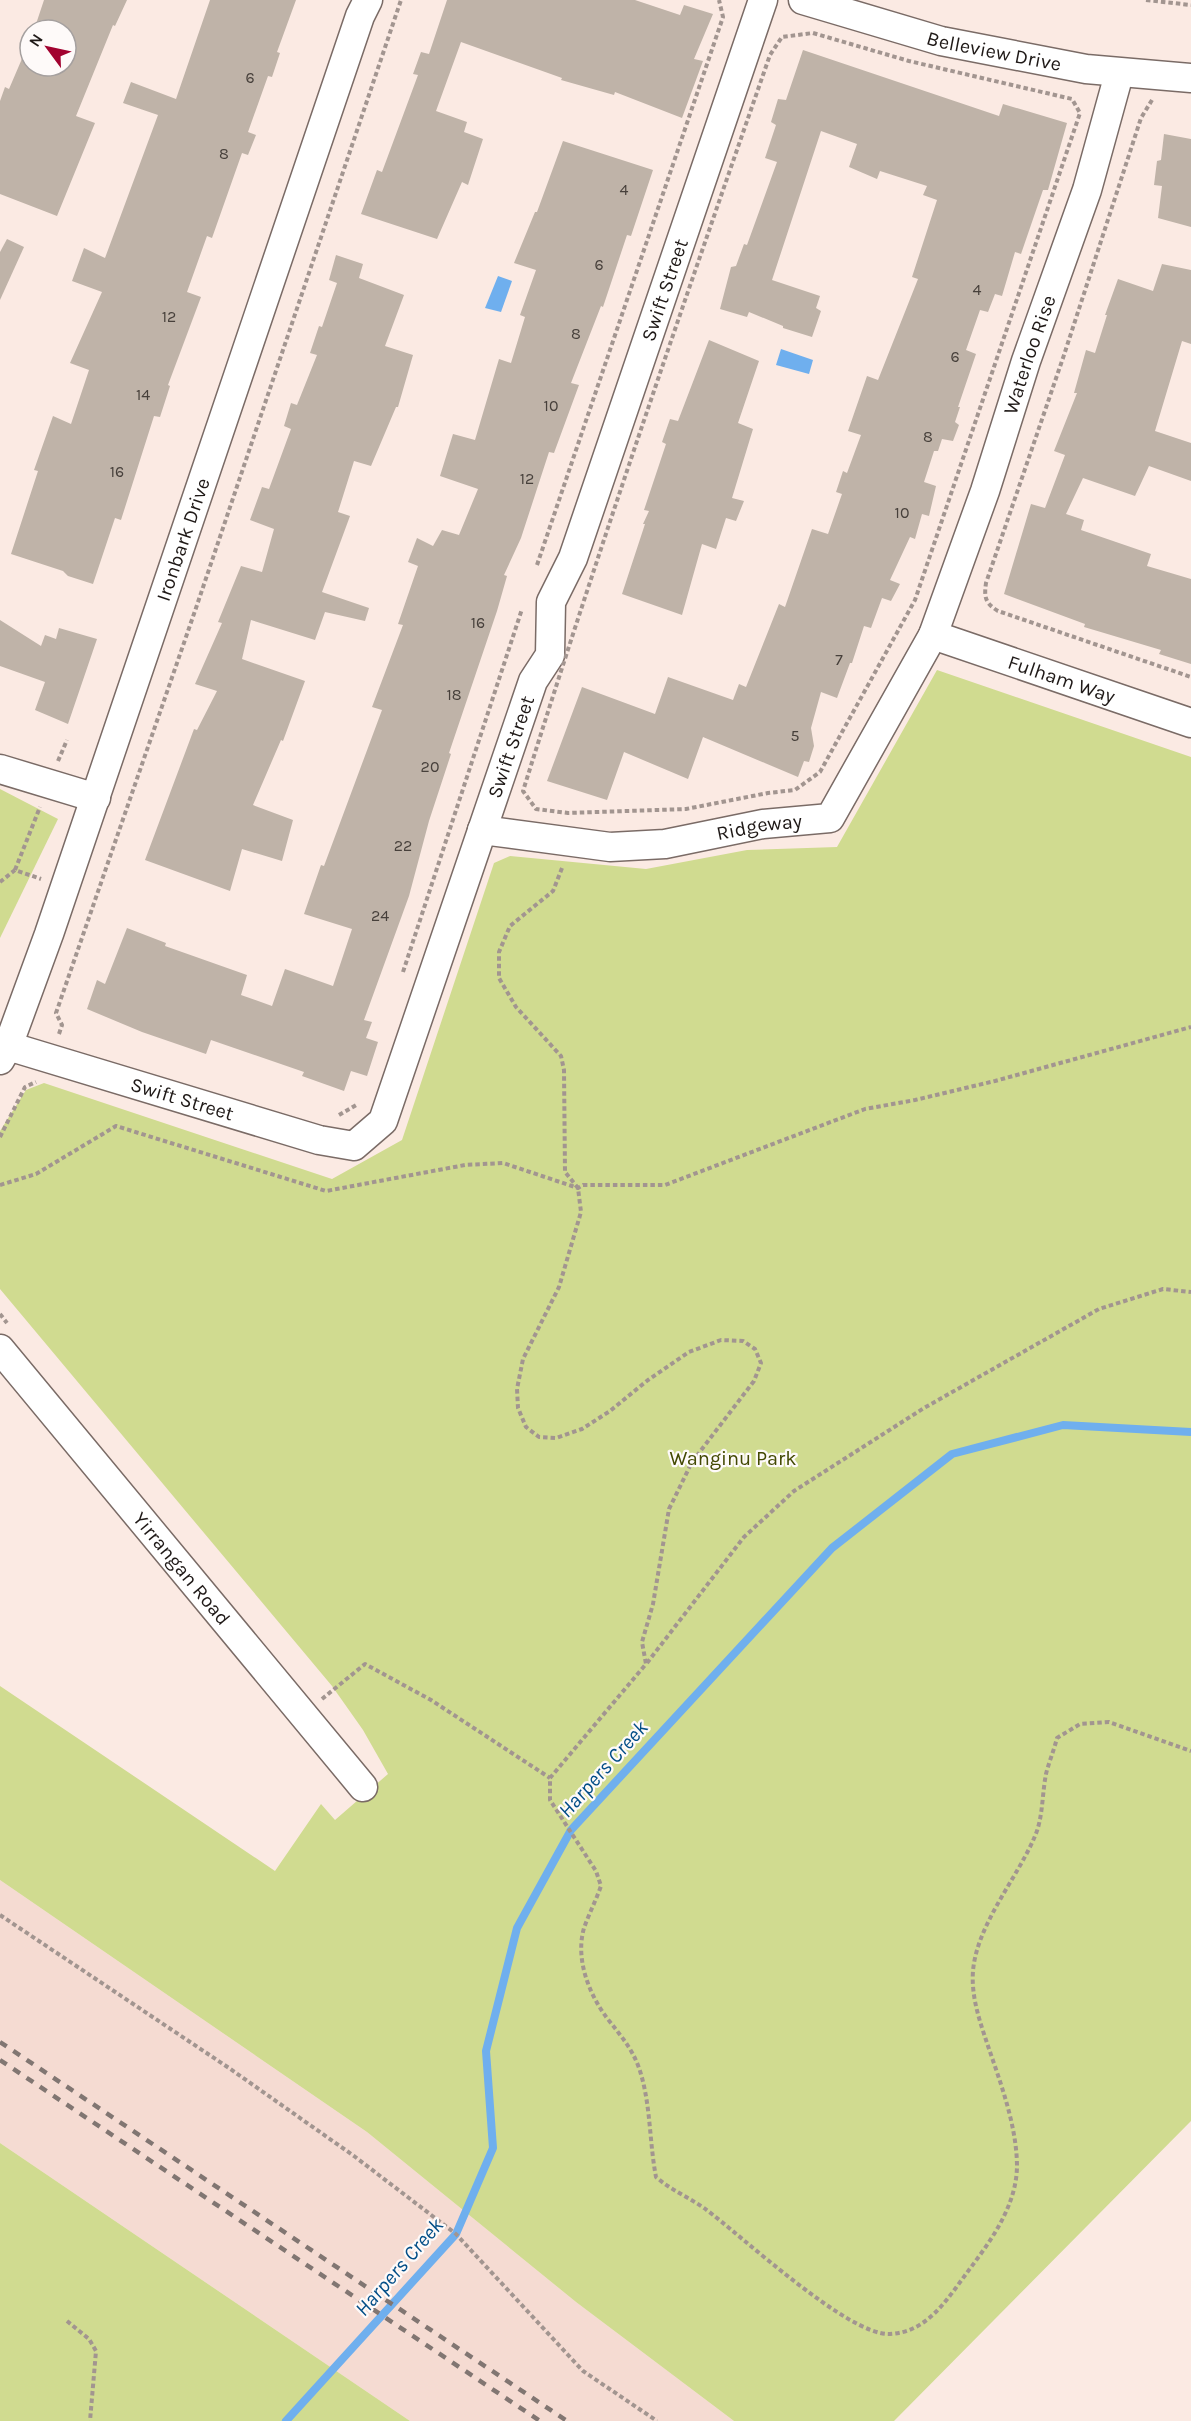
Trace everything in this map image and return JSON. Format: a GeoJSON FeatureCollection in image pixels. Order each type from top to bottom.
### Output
{"type":"FeatureCollection","features":[{"type":"Feature","properties":{"kind":"street","name":"Swift Street"},"geometry":{"type":"LineString","coordinates":[[4,1053],[51,1059],[320,1140],[354,1146],[383,1121],[533,681],[550,655],[551,602],[573,558],[763,0]]}},
{"type":"Feature","properties":{"kind":"street","name":"Belleview Drive"},"geometry":{"type":"LineString","coordinates":[[803,0],[941,41],[1119,74],[1191,78]]}},
{"type":"Feature","properties":{"kind":"street","name":"Ironbark Drive"},"geometry":{"type":"LineString","coordinates":[[4,1053],[96,798],[364,6]]}},
{"type":"Feature","properties":{"kind":"street","name":"Waterloo Rise"},"geometry":{"type":"LineString","coordinates":[[933,635],[985,491],[1026,361],[1087,190],[1119,74]]}},
{"type":"Feature","properties":{"kind":"street","name":"Ridgeway"},"geometry":{"type":"LineString","coordinates":[[482,830],[610,847],[665,844],[763,824],[830,818],[933,635]]}},
{"type":"Feature","properties":{"kind":"street","name":"Fulham Way"},"geometry":{"type":"LineString","coordinates":[[933,635],[1191,723]]}},
{"type":"Feature","properties":{"kind":"street"},"geometry":{"type":"LineString","coordinates":[[0,769],[96,798]]}},
{"type":"Feature","properties":{"kind":"street","name":"Yirrangan Road"},"geometry":{"type":"LineString","coordinates":[[0,1349],[363,1786]]}},
{"type":"Feature","properties":{"kind":"path"},"geometry":{"type":"LineString","coordinates":[[0,1137],[25,1087],[44,1079],[62,1025],[56,1013],[196,608],[401,0]]}},
{"type":"Feature","properties":{"kind":"path"},"geometry":{"type":"LineString","coordinates":[[536,568],[723,17],[719,0]]}},
{"type":"Feature","properties":{"kind":"path"},"geometry":{"type":"LineString","coordinates":[[1146,0],[1191,5]]}},
{"type":"Feature","properties":{"kind":"path"},"geometry":{"type":"LineString","coordinates":[[813,33],[909,61],[1072,99],[1080,113],[915,600],[820,772],[795,790],[686,809],[568,813],[536,809],[523,790],[574,626],[770,55],[782,37],[813,33]]}},
{"type":"Feature","properties":{"kind":"path"},"geometry":{"type":"LineString","coordinates":[[1163,97],[1152,99],[1142,118],[986,583],[984,596],[989,605],[998,611],[1191,677]]}},
{"type":"Feature","properties":{"kind":"path"},"geometry":{"type":"LineString","coordinates":[[400,980],[525,601]]}},
{"type":"Feature","properties":{"kind":"path"},"geometry":{"type":"LineString","coordinates":[[571,842],[553,891],[510,926],[499,952],[498,978],[516,1007],[561,1056],[564,1070],[565,1172],[578,1188],[581,1212],[559,1287],[523,1359],[517,1389],[518,1408],[526,1427],[539,1437],[556,1438],[582,1429],[610,1411],[648,1380],[689,1352],[721,1340],[743,1341],[756,1349],[761,1363],[754,1382],[692,1462],[669,1509],[653,1604],[642,1642],[646,1664]]}},
{"type":"Feature","properties":{"kind":"path"},"geometry":{"type":"LineString","coordinates":[[0,882],[15,870],[65,888]]}},
{"type":"Feature","properties":{"kind":"path"},"geometry":{"type":"LineString","coordinates":[[0,1185],[36,1174],[116,1126],[326,1191],[465,1165],[503,1163],[578,1188],[583,1185],[665,1185],[865,1109],[915,1101],[995,1081],[1191,1027]]}},
{"type":"Feature","properties":{"kind":"path"},"geometry":{"type":"LineString","coordinates":[[335,1117],[359,1104]]}},
{"type":"Feature","properties":{"kind":"path"},"geometry":{"type":"LineString","coordinates":[[1191,1292],[1163,1290],[1099,1309],[924,1408],[794,1491],[744,1537],[646,1664],[550,1778],[550,1800],[596,1870],[601,1886],[583,1931],[582,1964],[593,1997],[627,2041],[639,2068],[656,2177],[670,2189],[703,2207],[783,2273],[868,2330],[888,2334],[910,2330],[935,2315],[994,2237],[1010,2202],[1017,2169],[1014,2134],[975,2006],[973,1971],[981,1941],[1036,1834],[1046,1773],[1057,1738],[1080,1724],[1109,1722],[1191,1751]]}},
{"type":"Feature","properties":{"kind":"path"},"geometry":{"type":"LineString","coordinates":[[303,1715],[365,1664],[431,1700],[550,1778]]}},
{"type":"Feature","properties":{"kind":"path"},"geometry":{"type":"LineString","coordinates":[[0,1915],[229,2068],[354,2156],[456,2234],[583,2371],[657,2421]]}},
{"type":"Feature","properties":{"kind":"path"},"geometry":{"type":"LineString","coordinates":[[67,2321],[89,2339],[96,2351],[90,2421]]}},
{"type":"Feature","properties":{"kind":"shaded area"},"geometry":{"type":"Polygon","coordinates":[[[0,1880],[367,2132],[576,2302],[734,2421],[410,2421],[0,2143],[0,1880]]]}},
{"type":"Feature","properties":{"kind":"green space","name":"Wanginu Park"},"geometry":{"type":"Polygon","coordinates":[[[937,670],[1191,757],[1191,2121],[894,2421],[734,2421],[576,2302],[367,2132],[0,1880],[0,1686],[275,1871],[321,1804],[335,1820],[388,1774],[363,1730],[332,1686],[0,1289],[0,1131],[26,1090],[44,1083],[332,1179],[402,1140],[494,863],[510,856],[646,869],[747,850],[837,847],[937,670]]]}},
{"type":"Feature","properties":{"kind":"green space"},"geometry":{"type":"Polygon","coordinates":[[[0,789],[58,819],[0,938],[0,789]]]}},
{"type":"Feature","properties":{"kind":"green space"},"geometry":{"type":"Polygon","coordinates":[[[0,2143],[410,2421],[0,2421],[0,2143]]]}},
{"type":"Feature","properties":{"kind":"water"},"geometry":{"type":"Polygon","coordinates":[[[498,276],[512,281],[501,312],[485,308],[498,276]]]}},
{"type":"Feature","properties":{"kind":"water"},"geometry":{"type":"Polygon","coordinates":[[[781,349],[813,360],[809,374],[776,365],[781,349]]]}},
{"type":"Feature","properties":{"kind":"building"},"geometry":{"type":"Polygon","coordinates":[[[44,0],[127,0],[115,26],[113,25],[76,116],[95,123],[57,216],[0,194],[0,101],[5,87],[9,89],[18,68],[18,78],[78,78],[78,18],[38,18],[44,0]]]}},
{"type":"Feature","properties":{"kind":"building"},"geometry":{"type":"Polygon","coordinates":[[[210,0],[296,0],[277,52],[280,53],[272,77],[268,76],[248,132],[256,135],[248,155],[242,153],[212,238],[207,236],[187,292],[201,297],[168,385],[170,386],[160,417],[154,416],[121,520],[115,518],[93,584],[68,576],[63,571],[11,554],[38,471],[34,470],[53,416],[71,424],[89,370],[70,363],[102,292],[72,281],[84,248],[105,258],[158,115],[123,103],[131,82],[176,99],[210,0]]]}},
{"type":"Feature","properties":{"kind":"building"},"geometry":{"type":"Polygon","coordinates":[[[447,0],[635,0],[680,15],[684,5],[713,14],[694,59],[703,61],[682,118],[615,92],[614,95],[561,80],[562,78],[461,42],[436,111],[467,122],[464,132],[483,139],[468,185],[462,182],[437,239],[361,214],[377,170],[382,172],[418,75],[413,74],[421,52],[429,54],[447,0]]]}},
{"type":"Feature","properties":{"kind":"building"},"geometry":{"type":"Polygon","coordinates":[[[803,50],[999,116],[1003,104],[1067,123],[1048,190],[1043,190],[1021,254],[1015,252],[1002,296],[995,294],[988,312],[980,310],[966,350],[976,354],[958,407],[960,407],[955,422],[959,425],[953,441],[942,439],[938,451],[934,451],[924,482],[936,486],[929,516],[922,514],[915,539],[910,537],[890,580],[900,584],[891,601],[882,598],[871,628],[864,626],[837,698],[821,692],[811,728],[814,746],[809,762],[804,761],[798,777],[703,737],[688,779],[624,752],[607,800],[547,781],[582,687],[655,714],[668,677],[733,700],[739,684],[746,687],[779,604],[785,607],[812,529],[828,534],[842,494],[836,492],[843,471],[847,473],[861,435],[848,431],[867,376],[878,380],[918,279],[912,277],[937,200],[923,195],[927,186],[880,171],[877,179],[849,167],[857,144],[821,131],[772,280],[820,296],[816,308],[821,311],[812,337],[783,328],[783,326],[749,312],[747,317],[720,309],[731,267],[736,266],[744,244],[747,245],[777,162],[765,158],[776,125],[771,122],[778,99],[786,100],[803,50]]]}},
{"type":"Feature","properties":{"kind":"building"},"geometry":{"type":"Polygon","coordinates":[[[1164,134],[1191,139],[1191,227],[1158,218],[1162,186],[1154,185],[1157,161],[1161,160],[1164,134]]]}},
{"type":"Feature","properties":{"kind":"building"},"geometry":{"type":"Polygon","coordinates":[[[563,141],[653,170],[631,236],[627,235],[603,307],[601,306],[571,383],[579,385],[554,453],[549,452],[521,538],[504,575],[507,576],[497,611],[449,753],[451,754],[429,821],[409,896],[364,1020],[372,1022],[366,1038],[378,1042],[367,1076],[351,1071],[344,1091],[302,1076],[304,1072],[211,1040],[206,1054],[142,1032],[87,1009],[97,980],[105,984],[127,928],[166,943],[165,946],[247,975],[241,995],[272,1006],[285,969],[333,986],[352,929],[304,914],[382,710],[372,707],[403,625],[398,624],[418,566],[408,562],[417,538],[433,546],[442,530],[459,535],[478,489],[440,476],[453,434],[475,440],[499,359],[511,363],[525,317],[520,315],[536,270],[514,263],[535,212],[537,212],[563,141]]]}},
{"type":"Feature","properties":{"kind":"building"},"geometry":{"type":"Polygon","coordinates":[[[7,239],[24,247],[0,300],[0,252],[7,239]]]}},
{"type":"Feature","properties":{"kind":"building"},"geometry":{"type":"Polygon","coordinates":[[[336,255],[363,264],[359,278],[404,295],[385,346],[413,355],[398,407],[396,407],[371,466],[354,461],[338,512],[350,516],[322,592],[369,608],[365,621],[325,612],[315,640],[251,620],[242,659],[305,681],[283,741],[281,740],[253,805],[293,820],[282,861],[242,849],[230,891],[145,860],[194,729],[197,730],[217,691],[195,684],[222,623],[218,622],[241,566],[262,572],[274,529],[250,520],[262,487],[269,489],[291,429],[284,426],[291,403],[297,405],[317,355],[310,353],[319,326],[322,327],[337,283],[329,280],[336,255]]]}},
{"type":"Feature","properties":{"kind":"building"},"geometry":{"type":"Polygon","coordinates":[[[1162,264],[1191,270],[1191,344],[1182,341],[1155,431],[1191,443],[1191,481],[1149,466],[1135,496],[1083,478],[1066,514],[1084,520],[1081,530],[1151,554],[1147,566],[1191,579],[1191,664],[1159,654],[1161,650],[1084,627],[1085,624],[1004,594],[1031,504],[1045,508],[1065,455],[1054,451],[1077,393],[1074,393],[1086,350],[1095,353],[1118,279],[1153,291],[1162,264]]]}},
{"type":"Feature","properties":{"kind":"building"},"geometry":{"type":"Polygon","coordinates":[[[709,340],[759,361],[738,423],[753,429],[732,498],[744,501],[736,521],[726,518],[716,549],[702,544],[682,615],[622,594],[649,511],[644,510],[666,444],[662,442],[670,419],[678,421],[709,340]]]}},
{"type":"Feature","properties":{"kind":"building"},"geometry":{"type":"Polygon","coordinates":[[[0,620],[41,646],[45,635],[56,639],[59,628],[97,639],[68,724],[35,710],[45,682],[0,666],[0,620]]]}},
{"type":"Feature","properties":{"kind":"waterway","name":"Harpers Creek"},"geometry":{"type":"LineString","coordinates":[[286,2421],[456,2234],[493,2148],[486,2051],[517,1928],[571,1830],[832,1548],[952,1454],[1063,1425],[1191,1432]]}},
{"type":"Feature","properties":{"kind":"railway"},"geometry":{"type":"LineString","coordinates":[[0,2042],[567,2421]]}},
{"type":"Feature","properties":{"kind":"railway"},"geometry":{"type":"LineString","coordinates":[[0,2060],[540,2421]]}}]}
